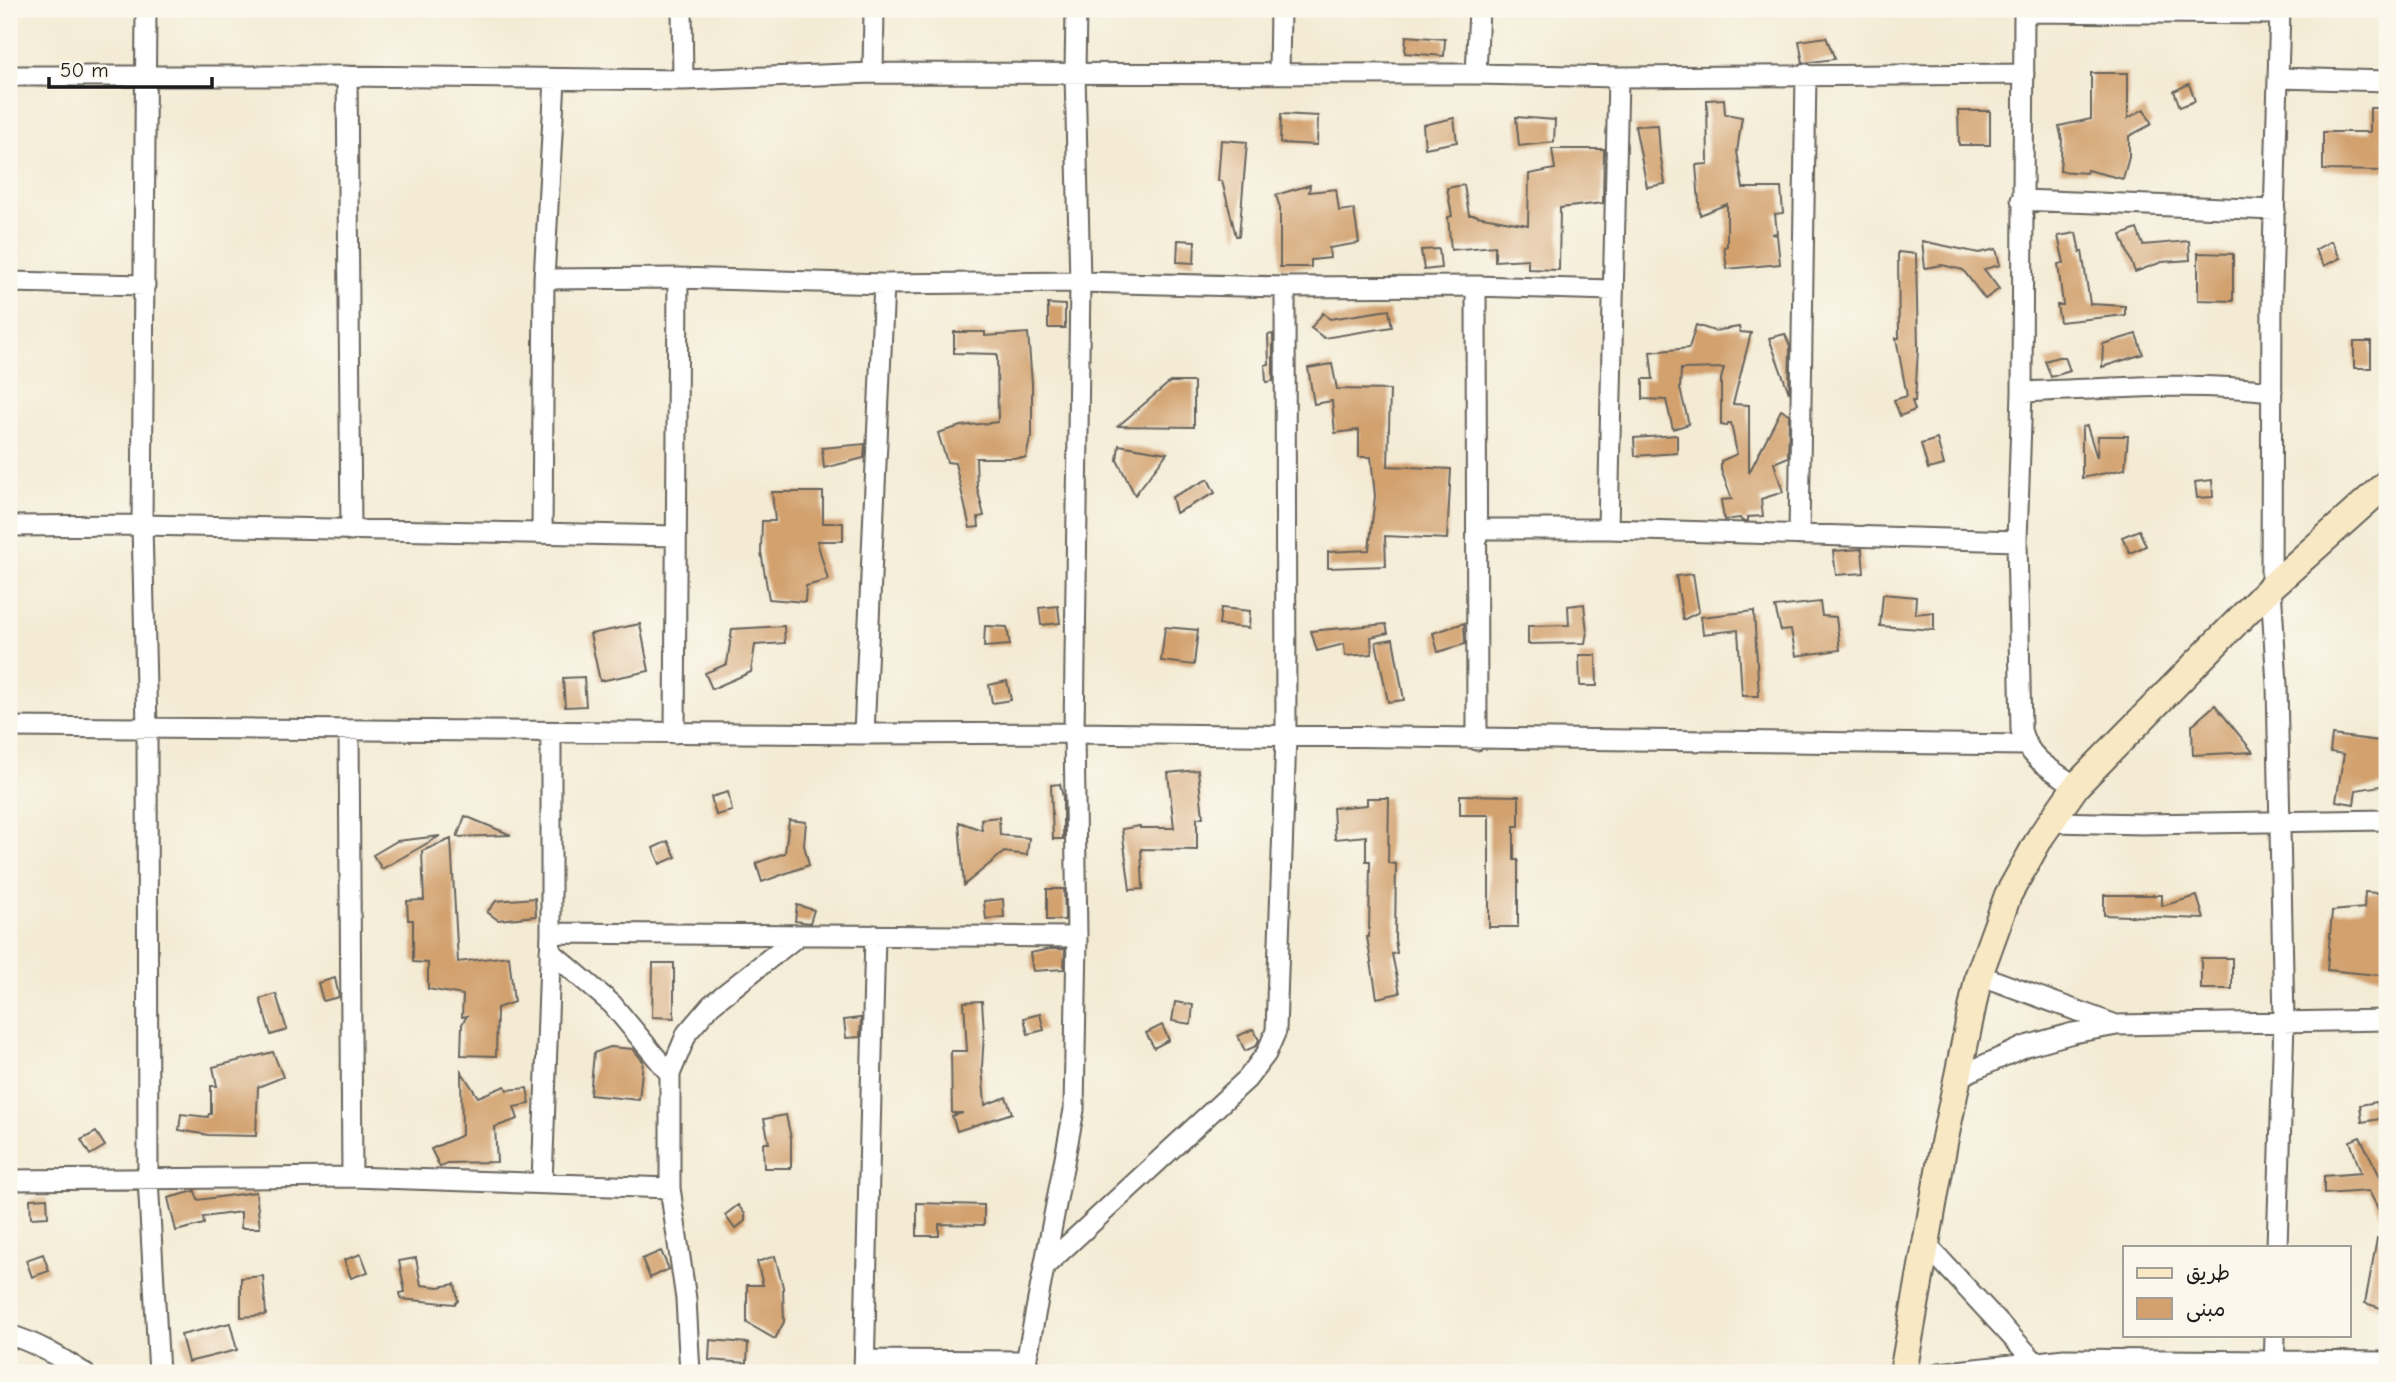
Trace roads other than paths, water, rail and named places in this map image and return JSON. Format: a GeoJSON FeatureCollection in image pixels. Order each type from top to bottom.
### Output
{"type":"FeatureCollection","features":[{"type":"Feature","properties":{"kind":"main road"},"geometry":{"type":"LineString","coordinates":[[1903,1373],[1979,975],[2008,895],[2051,822],[2076,786],[2122,736],[2271,587],[2387,483]]}},
{"type":"Feature","properties":{"kind":"street"},"geometry":{"type":"LineString","coordinates":[[146,9],[142,525],[147,728],[148,1179],[159,1373]]}},
{"type":"Feature","properties":{"kind":"street"},"geometry":{"type":"LineString","coordinates":[[682,9],[683,80]]}},
{"type":"Feature","properties":{"kind":"street"},"geometry":{"type":"LineString","coordinates":[[873,73],[874,9]]}},
{"type":"Feature","properties":{"kind":"street"},"geometry":{"type":"LineString","coordinates":[[875,935],[864,1367],[1025,1367],[1074,1110],[1077,937],[1074,733],[1080,282],[1076,9]]}},
{"type":"Feature","properties":{"kind":"street"},"geometry":{"type":"LineString","coordinates":[[1279,74],[1280,9]]}},
{"type":"Feature","properties":{"kind":"street"},"geometry":{"type":"LineString","coordinates":[[1476,74],[1479,9]]}},
{"type":"Feature","properties":{"kind":"street"},"geometry":{"type":"LineString","coordinates":[[2076,786],[2034,756],[2025,745],[2021,730],[2017,541],[2022,392],[2024,10],[2280,11],[2271,587],[2277,685],[2284,1021],[2277,1246]]}},
{"type":"Feature","properties":{"kind":"street"},"geometry":{"type":"LineString","coordinates":[[9,76],[683,80],[873,73],[1476,74],[1618,77],[2024,74]]}},
{"type":"Feature","properties":{"kind":"street"},"geometry":{"type":"LineString","coordinates":[[1799,535],[1806,74]]}},
{"type":"Feature","properties":{"kind":"street"},"geometry":{"type":"LineString","coordinates":[[346,76],[351,531]]}},
{"type":"Feature","properties":{"kind":"street"},"geometry":{"type":"LineString","coordinates":[[1608,529],[1618,77]]}},
{"type":"Feature","properties":{"kind":"street"},"geometry":{"type":"LineString","coordinates":[[2278,78],[2387,81]]}},
{"type":"Feature","properties":{"kind":"street"},"geometry":{"type":"LineString","coordinates":[[542,532],[544,279],[555,80]]}},
{"type":"Feature","properties":{"kind":"street"},"geometry":{"type":"LineString","coordinates":[[2021,200],[2275,210]]}},
{"type":"Feature","properties":{"kind":"street"},"geometry":{"type":"LineString","coordinates":[[544,279],[678,278],[884,284],[1080,282],[1285,287],[1476,286],[1612,290]]}},
{"type":"Feature","properties":{"kind":"street"},"geometry":{"type":"LineString","coordinates":[[675,733],[678,278]]}},
{"type":"Feature","properties":{"kind":"street"},"geometry":{"type":"LineString","coordinates":[[9,282],[145,285]]}},
{"type":"Feature","properties":{"kind":"street"},"geometry":{"type":"LineString","coordinates":[[864,734],[884,284]]}},
{"type":"Feature","properties":{"kind":"street"},"geometry":{"type":"LineString","coordinates":[[1476,286],[1477,740]]}},
{"type":"Feature","properties":{"kind":"street"},"geometry":{"type":"LineString","coordinates":[[1044,1267],[1247,1079],[1266,1054],[1276,1031],[1286,736],[1285,287]]}},
{"type":"Feature","properties":{"kind":"street"},"geometry":{"type":"LineString","coordinates":[[2022,392],[2183,386],[2232,386],[2272,391]]}},
{"type":"Feature","properties":{"kind":"street"},"geometry":{"type":"LineString","coordinates":[[9,526],[142,525],[676,536]]}},
{"type":"Feature","properties":{"kind":"street"},"geometry":{"type":"LineString","coordinates":[[1478,529],[1608,529],[2017,541]]}},
{"type":"Feature","properties":{"kind":"street"},"geometry":{"type":"LineString","coordinates":[[9,727],[675,733],[1074,733],[2025,745]]}},
{"type":"Feature","properties":{"kind":"street"},"geometry":{"type":"LineString","coordinates":[[349,730],[352,1177]]}},
{"type":"Feature","properties":{"kind":"street"},"geometry":{"type":"LineString","coordinates":[[542,1183],[550,942],[551,732]]}},
{"type":"Feature","properties":{"kind":"street"},"geometry":{"type":"LineString","coordinates":[[2051,822],[2143,824],[2387,820]]}},
{"type":"Feature","properties":{"kind":"street"},"geometry":{"type":"LineString","coordinates":[[550,942],[799,935],[1077,937]]}},
{"type":"Feature","properties":{"kind":"street"},"geometry":{"type":"LineString","coordinates":[[690,1373],[686,1299],[670,1188],[670,1074],[687,1033],[711,1004],[799,935]]}},
{"type":"Feature","properties":{"kind":"street"},"geometry":{"type":"LineString","coordinates":[[550,942],[612,1004],[670,1074]]}},
{"type":"Feature","properties":{"kind":"street"},"geometry":{"type":"LineString","coordinates":[[1979,975],[2116,1025]]}},
{"type":"Feature","properties":{"kind":"street"},"geometry":{"type":"LineString","coordinates":[[1958,1077],[2026,1046],[2116,1025],[2387,1020]]}},
{"type":"Feature","properties":{"kind":"street"},"geometry":{"type":"LineString","coordinates":[[9,1180],[352,1177],[670,1188]]}},
{"type":"Feature","properties":{"kind":"street"},"geometry":{"type":"LineString","coordinates":[[1926,1244],[2035,1362]]}},
{"type":"Feature","properties":{"kind":"street"},"geometry":{"type":"LineString","coordinates":[[9,1335],[64,1360],[84,1373]]}},
{"type":"Feature","properties":{"kind":"street"},"geometry":{"type":"LineString","coordinates":[[2274,1336],[2274,1367]]}},
{"type":"Feature","properties":{"kind":"street"},"geometry":{"type":"LineString","coordinates":[[1939,1373],[2035,1362],[2064,1366],[2274,1367],[2387,1362]]}}]}
